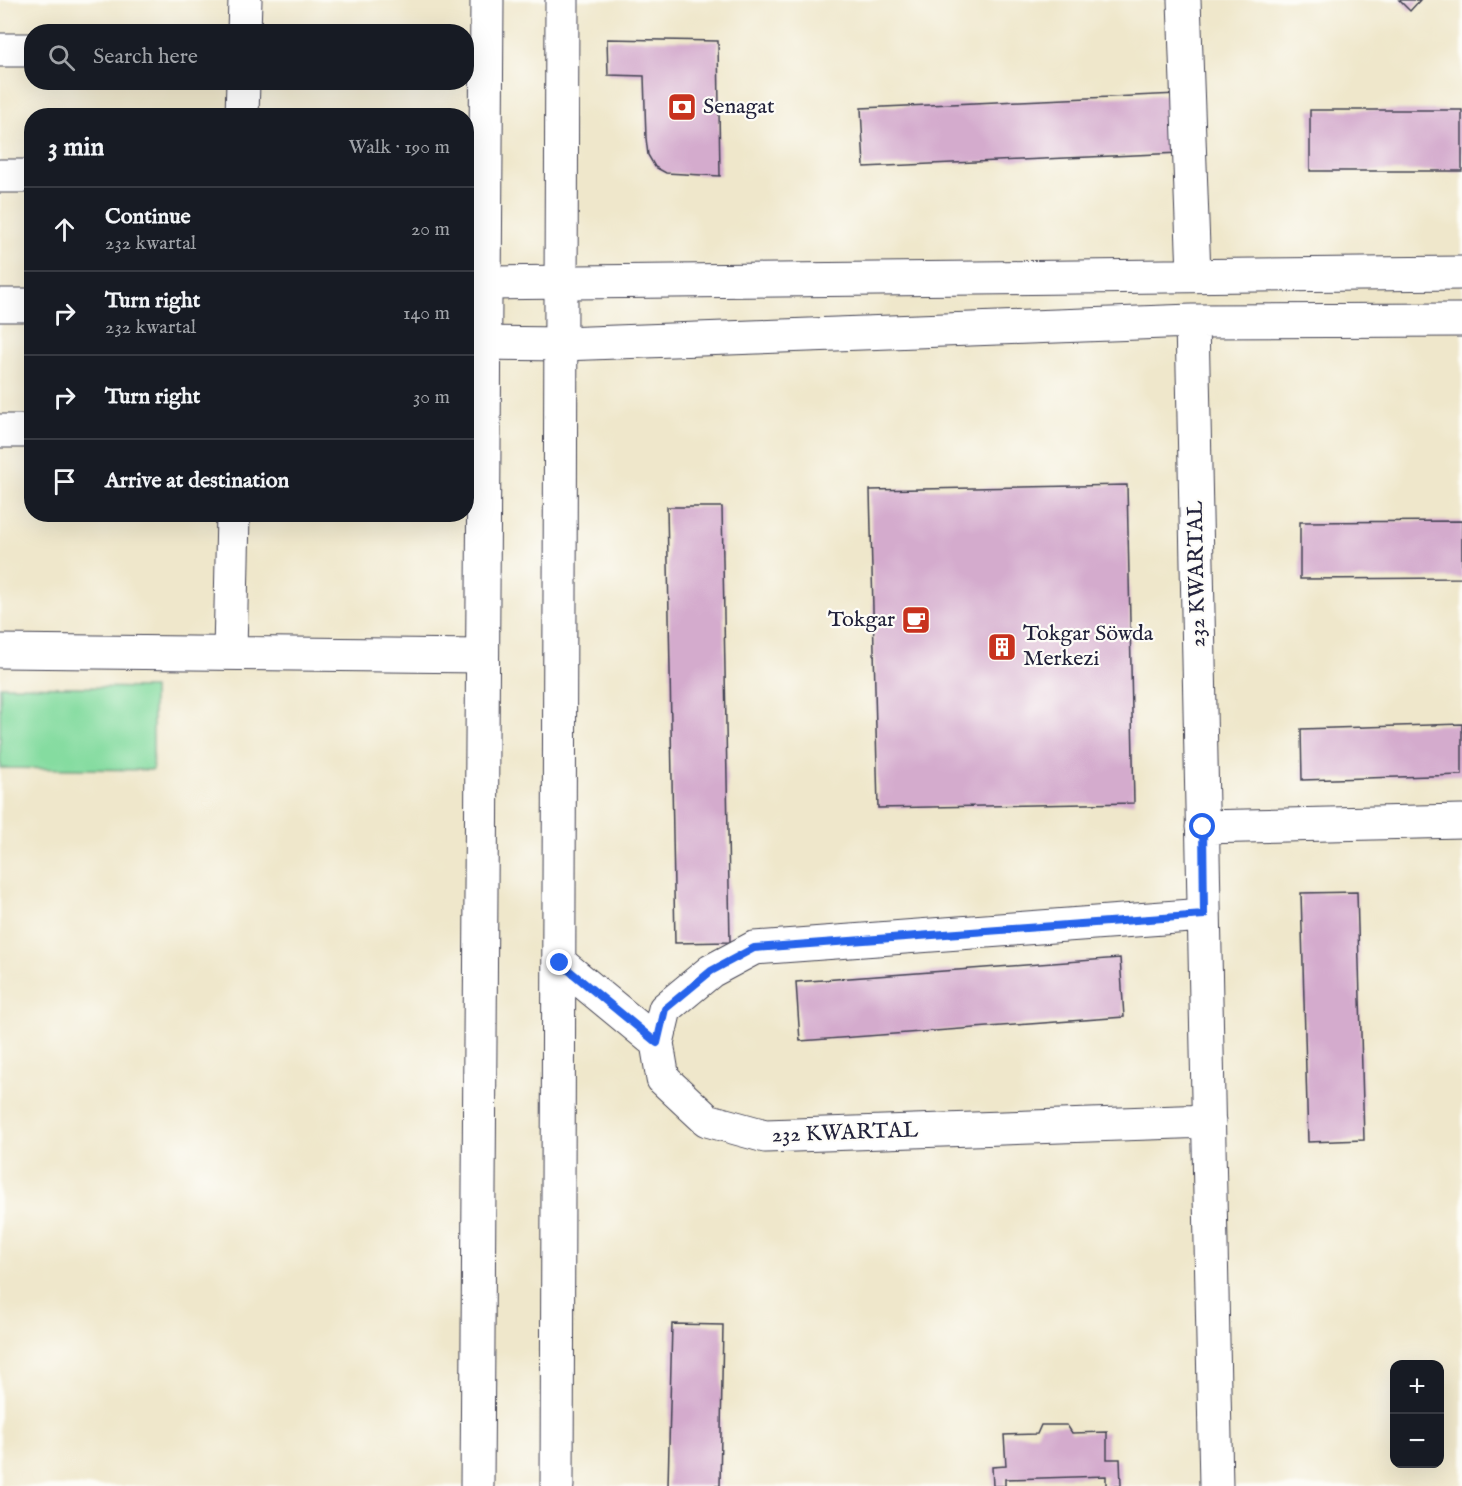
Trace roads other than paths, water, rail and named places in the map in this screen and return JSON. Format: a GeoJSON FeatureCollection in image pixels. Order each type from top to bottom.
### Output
{"type":"FeatureCollection","features":[{"type":"Feature","properties":{"kind":"street"},"geometry":{"type":"LineString","coordinates":[[244,24],[245,0]]}},
{"type":"Feature","properties":{"kind":"street"},"geometry":{"type":"LineString","coordinates":[[477,1486],[482,656],[475,437],[476,54],[487,0]]}},
{"type":"Feature","properties":{"kind":"street"},"geometry":{"type":"LineString","coordinates":[[557,1486],[563,282],[562,0]]}},
{"type":"Feature","properties":{"kind":"street"},"geometry":{"type":"LineString","coordinates":[[1184,0],[1194,275]]}},
{"type":"Feature","properties":{"kind":"street"},"geometry":{"type":"LineString","coordinates":[[0,50],[24,51]]}},
{"type":"Feature","properties":{"kind":"street"},"geometry":{"type":"LineString","coordinates":[[242,108],[243,90]]}},
{"type":"Feature","properties":{"kind":"street"},"geometry":{"type":"LineString","coordinates":[[0,176],[24,176]]}},
{"type":"Feature","properties":{"kind":"street"},"geometry":{"type":"LineString","coordinates":[[476,292],[563,282],[1462,273]]}},
{"type":"Feature","properties":{"kind":"street"},"geometry":{"type":"LineString","coordinates":[[0,304],[24,305]]}},
{"type":"Feature","properties":{"kind":"street"},"geometry":{"type":"LineString","coordinates":[[475,334],[562,344],[1192,321],[1462,321]]}},
{"type":"Feature","properties":{"kind":"street","name":"232 KWARTAL"},"geometry":{"type":"LineString","coordinates":[[1192,321],[1216,1486]]}},
{"type":"Feature","properties":{"kind":"street"},"geometry":{"type":"LineString","coordinates":[[0,431],[24,431]]}},
{"type":"Feature","properties":{"kind":"street"},"geometry":{"type":"LineString","coordinates":[[230,653],[233,522]]}},
{"type":"Feature","properties":{"kind":"street"},"geometry":{"type":"LineString","coordinates":[[0,651],[482,656]]}},
{"type":"Feature","properties":{"kind":"street"},"geometry":{"type":"LineString","coordinates":[[1203,827],[1462,821]]}},
{"type":"Feature","properties":{"kind":"street","name":"232 KWARTAL"},"geometry":{"type":"LineString","coordinates":[[1204,915],[754,948],[711,971],[665,1009],[657,1043],[663,1079],[708,1120],[765,1136],[1209,1121]]}},
{"type":"Feature","properties":{"kind":"street"},"geometry":{"type":"LineString","coordinates":[[560,963],[657,1043]]}},
{"type":"Feature","properties":{"kind":"place","name":"Senagat"},"geometry":{"type":"Point","coordinates":[682,107]}},
{"type":"Feature","properties":{"kind":"place","name":"Tokgar"},"geometry":{"type":"Point","coordinates":[916,620]}},
{"type":"Feature","properties":{"kind":"place","name":"Tokgar Söwda Merkezi"},"geometry":{"type":"Point","coordinates":[1002,647]}}]}
